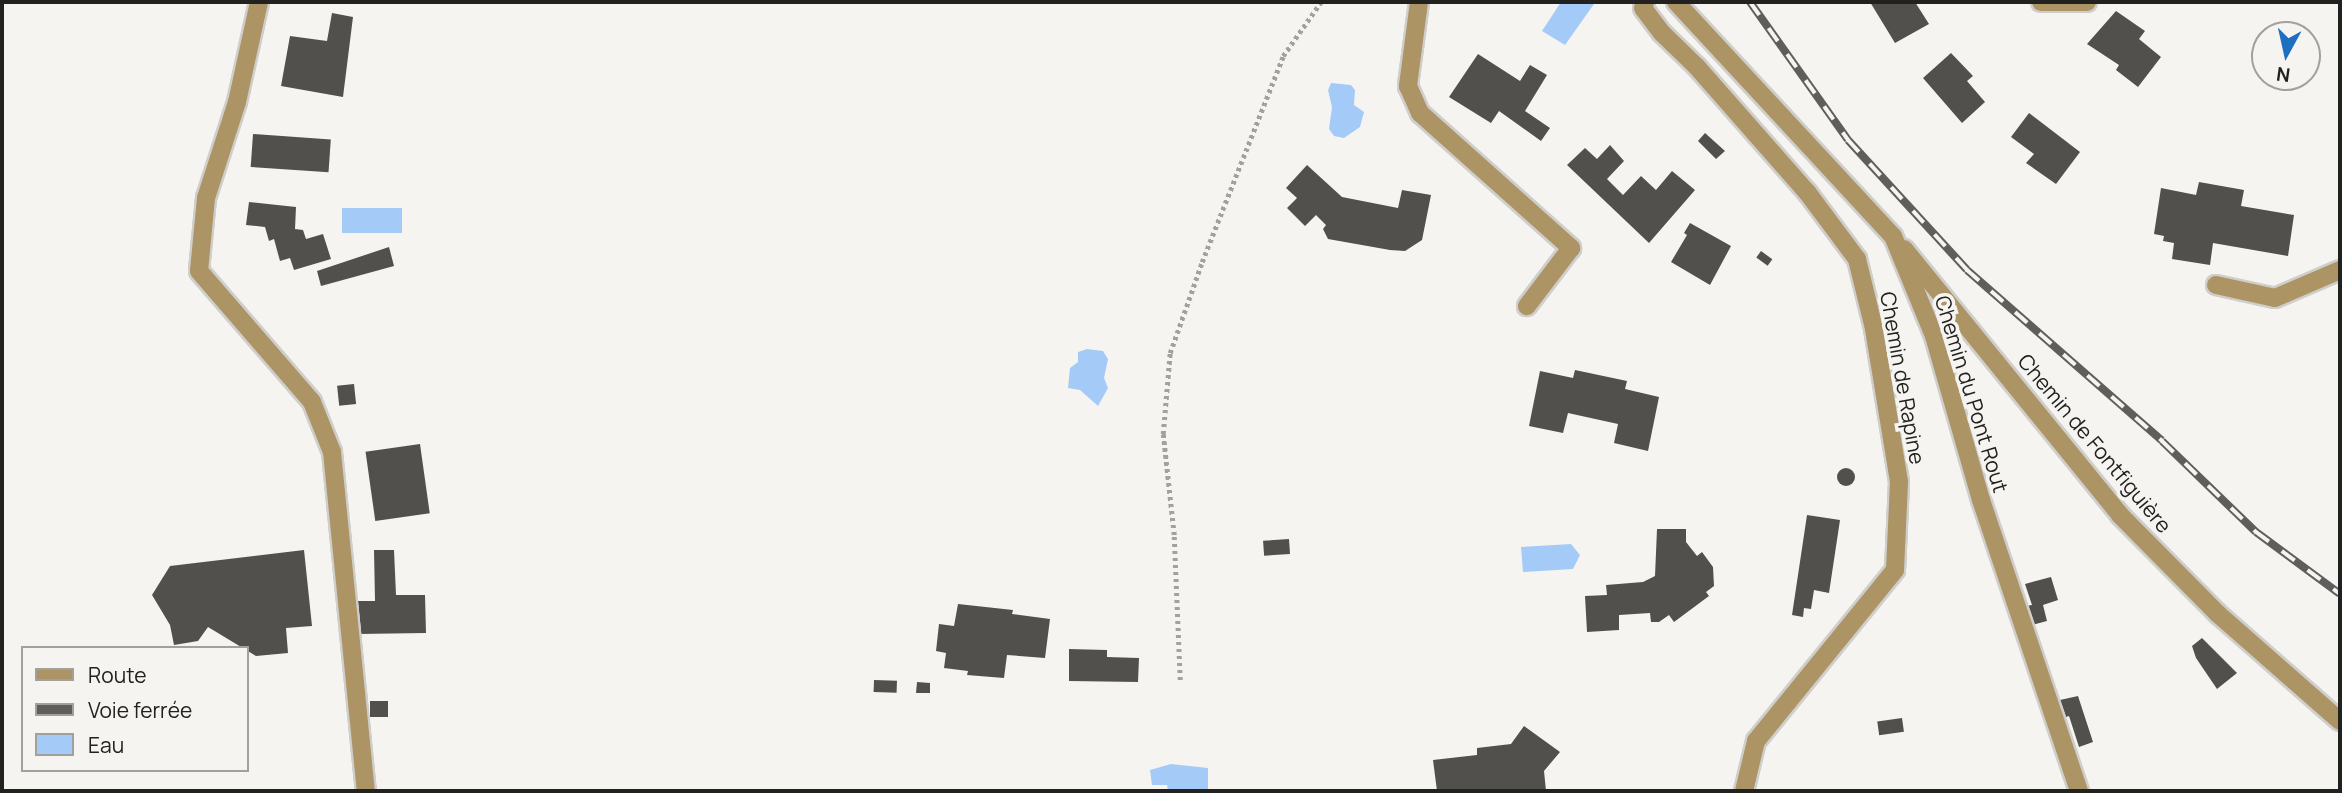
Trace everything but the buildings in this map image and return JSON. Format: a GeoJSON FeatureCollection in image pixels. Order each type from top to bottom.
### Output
{"type":"FeatureCollection","features":[{"type":"Feature","properties":{"kind":"street"},"geometry":{"type":"LineString","coordinates":[[259,2],[237,102],[206,198],[200,271],[312,402],[332,452],[366,791]]}},
{"type":"Feature","properties":{"kind":"street"},"geometry":{"type":"LineString","coordinates":[[1419,2],[1408,86],[1420,113],[1571,248],[1527,306]]}},
{"type":"Feature","properties":{"kind":"street","name":"Chemin de Rapine"},"geometry":{"type":"LineString","coordinates":[[1644,2],[1643,8],[1662,33],[1697,67],[1807,192],[1857,259],[1874,329],[1899,482],[1895,570],[1756,741],[1744,791]]}},
{"type":"Feature","properties":{"kind":"street","name":"Chemin du Pont Rout"},"geometry":{"type":"LineString","coordinates":[[1676,2],[1893,236],[1934,336],[1981,500],[2079,791]]}},
{"type":"Feature","properties":{"kind":"street"},"geometry":{"type":"LineString","coordinates":[[2041,2],[2087,2]]}},
{"type":"Feature","properties":{"kind":"street","name":"Chemin de Fontfiguière"},"geometry":{"type":"LineString","coordinates":[[1893,236],[2120,515],[2218,614],[2340,721]]}},
{"type":"Feature","properties":{"kind":"street"},"geometry":{"type":"LineString","coordinates":[[2216,285],[2275,298],[2340,270]]}},
{"type":"Feature","properties":{"kind":"path"},"geometry":{"type":"LineString","coordinates":[[1180,680],[1174,535],[1163,434],[1170,353],[1202,262],[1283,56],[1321,2]]}},
{"type":"Feature","properties":{"kind":"water"},"geometry":{"type":"Polygon","coordinates":[[[1561,2],[1594,4],[1565,45],[1542,31],[1561,2]]]}},
{"type":"Feature","properties":{"kind":"water"},"geometry":{"type":"Polygon","coordinates":[[[1331,83],[1351,85],[1355,90],[1354,105],[1364,112],[1360,127],[1344,138],[1334,136],[1329,129],[1332,107],[1328,90],[1331,83]]]}},
{"type":"Feature","properties":{"kind":"water"},"geometry":{"type":"Polygon","coordinates":[[[342,208],[402,208],[402,233],[342,233],[342,208]]]}},
{"type":"Feature","properties":{"kind":"water"},"geometry":{"type":"Polygon","coordinates":[[[1087,349],[1103,351],[1108,359],[1104,378],[1108,388],[1098,406],[1080,390],[1068,388],[1070,368],[1078,362],[1078,352],[1087,349]]]}},
{"type":"Feature","properties":{"kind":"water"},"geometry":{"type":"Polygon","coordinates":[[[1571,544],[1580,555],[1573,569],[1523,572],[1521,547],[1571,544]]]}},
{"type":"Feature","properties":{"kind":"water"},"geometry":{"type":"Polygon","coordinates":[[[1171,764],[1208,768],[1208,790],[1168,791],[1167,785],[1152,785],[1150,770],[1171,764]]]}},
{"type":"Feature","properties":{"kind":"railway"},"geometry":{"type":"LineString","coordinates":[[1750,2],[1848,140],[1967,270],[2162,441],[2256,532],[2340,594]]}}]}
